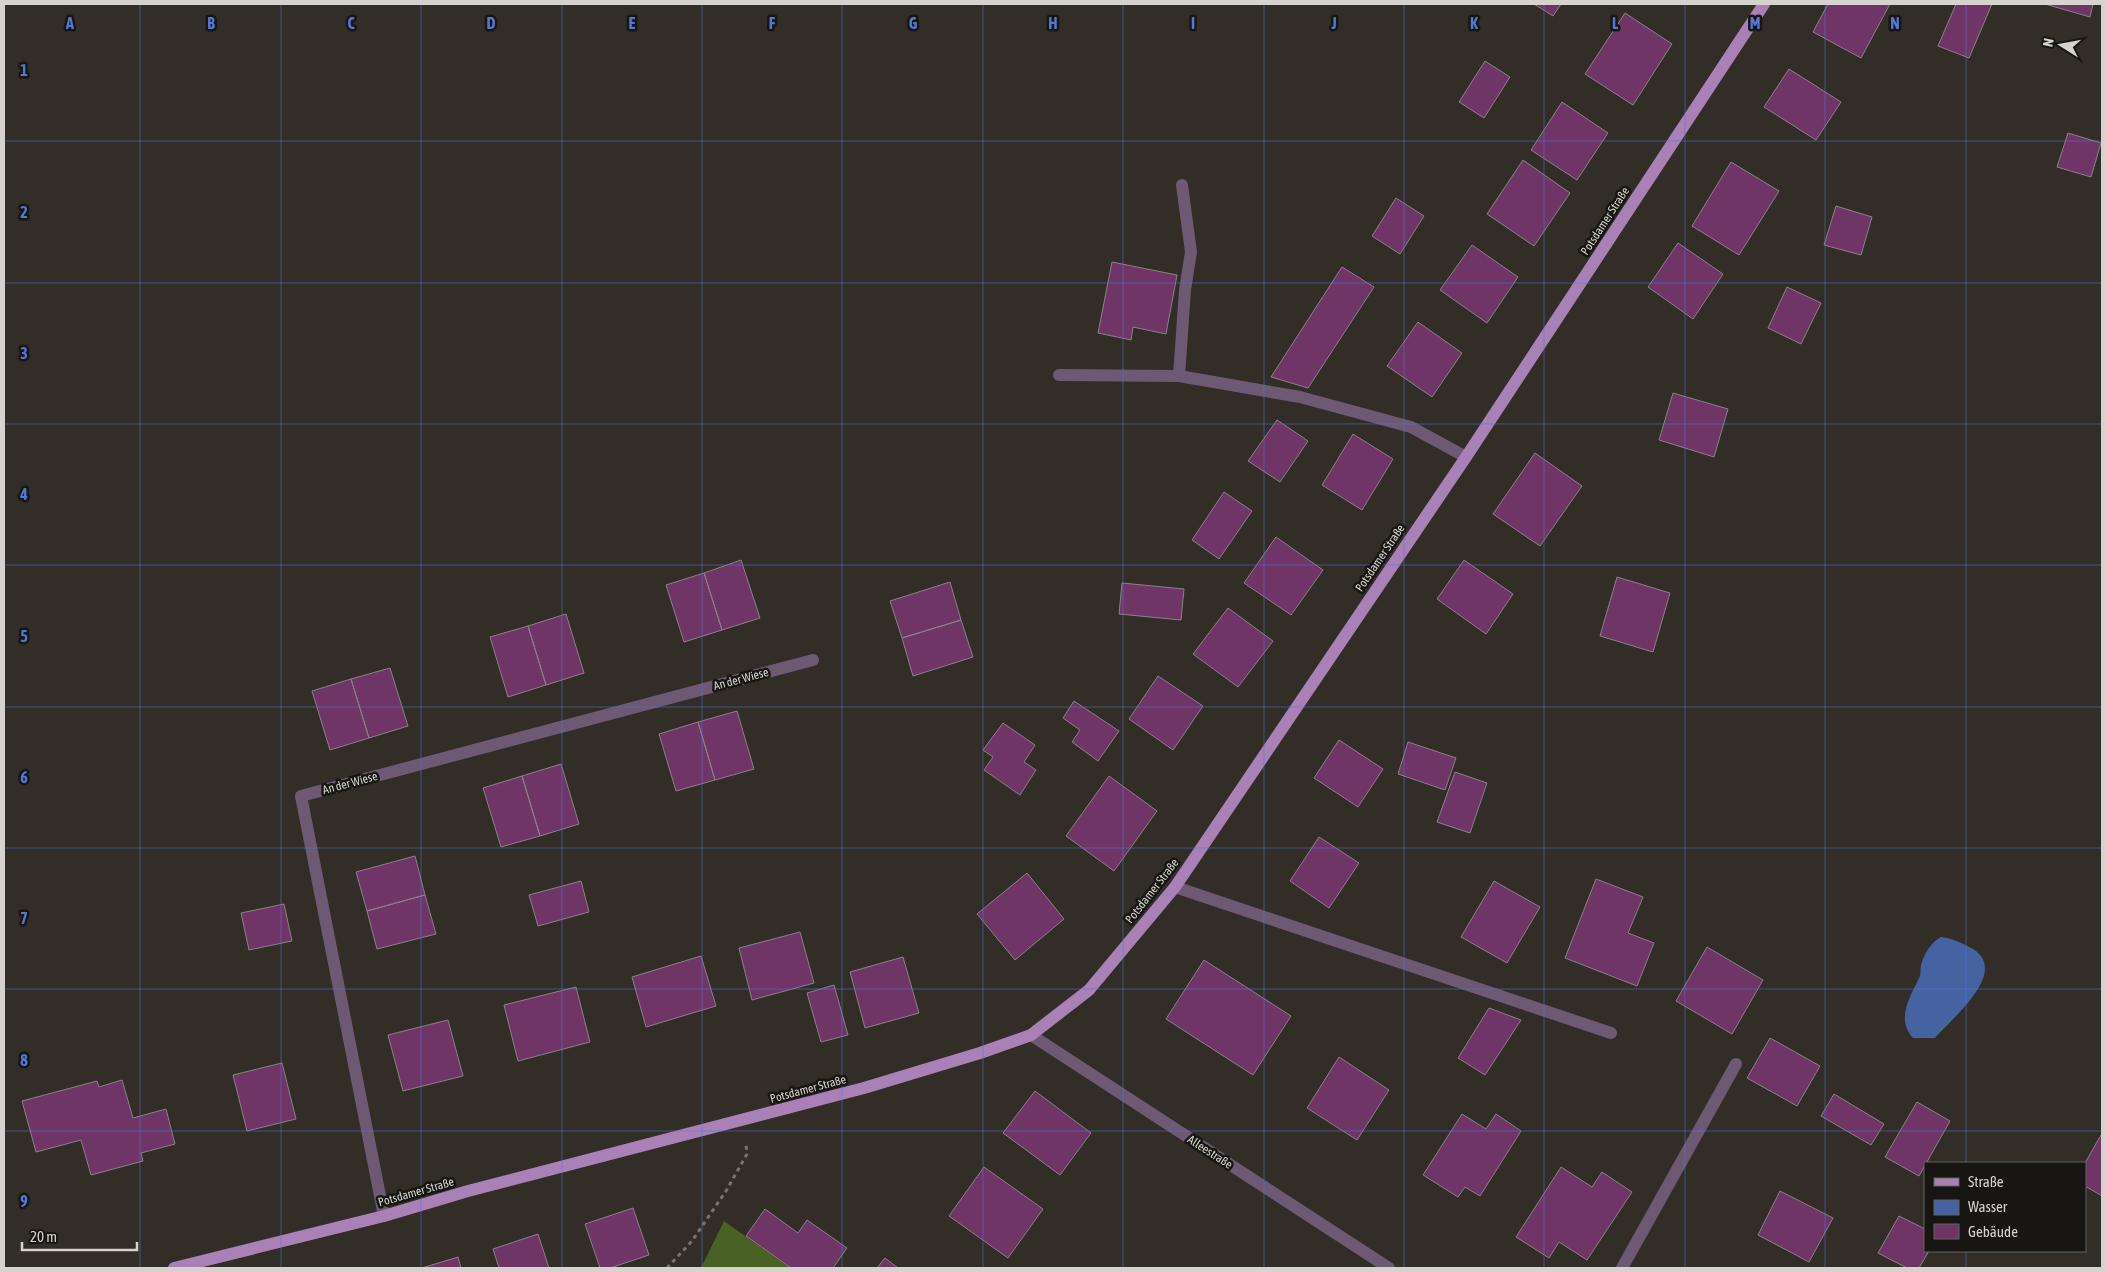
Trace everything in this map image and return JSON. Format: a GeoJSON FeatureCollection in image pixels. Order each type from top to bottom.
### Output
{"type":"FeatureCollection","features":[{"type":"Feature","properties":{"kind":"main road","name":"Potsdamer Straße"},"geometry":{"type":"LineString","coordinates":[[174,1268],[191,1266],[384,1216],[468,1191],[873,1086],[980,1054],[1031,1035],[1089,990],[1175,887],[1466,457],[1764,4]]}},
{"type":"Feature","properties":{"kind":"street"},"geometry":{"type":"LineString","coordinates":[[1178,376],[1185,290],[1191,252],[1182,185]]}},
{"type":"Feature","properties":{"kind":"street"},"geometry":{"type":"LineString","coordinates":[[1059,375],[1178,376],[1300,397],[1411,427],[1466,457]]}},
{"type":"Feature","properties":{"kind":"street","name":"An der Wiese"},"geometry":{"type":"LineString","coordinates":[[384,1216],[300,796],[813,660]]}},
{"type":"Feature","properties":{"kind":"street"},"geometry":{"type":"LineString","coordinates":[[1175,887],[1611,1033]]}},
{"type":"Feature","properties":{"kind":"street","name":"Alleestraße"},"geometry":{"type":"LineString","coordinates":[[1031,1035],[1390,1268]]}},
{"type":"Feature","properties":{"kind":"street"},"geometry":{"type":"LineString","coordinates":[[1622,1268],[1736,1064]]}},
{"type":"Feature","properties":{"kind":"path"},"geometry":{"type":"LineString","coordinates":[[667,1268],[692,1241],[726,1191],[747,1154],[741,1121]]}},
{"type":"Feature","properties":{"kind":"green space"},"geometry":{"type":"Polygon","coordinates":[[[724,1221],[790,1268],[701,1268],[724,1221]]]}},
{"type":"Feature","properties":{"kind":"water"},"geometry":{"type":"Polygon","coordinates":[[[1941,937],[1957,941],[1973,949],[1983,959],[1985,970],[1974,995],[1935,1038],[1913,1038],[1905,1023],[1906,1007],[1920,976],[1921,965],[1928,949],[1941,937]]]}},
{"type":"Feature","properties":{"kind":"building"},"geometry":{"type":"Polygon","coordinates":[[[1534,4],[1561,4],[1553,16],[1534,4]]]}},
{"type":"Feature","properties":{"kind":"building"},"geometry":{"type":"Polygon","coordinates":[[[1828,4],[1890,4],[1861,58],[1813,32],[1828,4]]]}},
{"type":"Feature","properties":{"kind":"building"},"geometry":{"type":"Polygon","coordinates":[[[1956,4],[1992,4],[1969,58],[1938,46],[1956,4]]]}},
{"type":"Feature","properties":{"kind":"building"},"geometry":{"type":"Polygon","coordinates":[[[2045,4],[2093,4],[2090,17],[2045,4]]]}},
{"type":"Feature","properties":{"kind":"building"},"geometry":{"type":"Polygon","coordinates":[[[1625,13],[1672,44],[1633,105],[1585,74],[1625,13]]]}},
{"type":"Feature","properties":{"kind":"building"},"geometry":{"type":"Polygon","coordinates":[[[1485,61],[1510,77],[1484,118],[1459,102],[1485,61]]]}},
{"type":"Feature","properties":{"kind":"building"},"geometry":{"type":"Polygon","coordinates":[[[1789,69],[1841,102],[1816,140],[1764,107],[1789,69]]]}},
{"type":"Feature","properties":{"kind":"building"},"geometry":{"type":"Polygon","coordinates":[[[1562,102],[1608,133],[1577,180],[1531,150],[1562,102]]]}},
{"type":"Feature","properties":{"kind":"building"},"geometry":{"type":"Polygon","coordinates":[[[2068,133],[2101,143],[2091,177],[2057,167],[2068,133]]]}},
{"type":"Feature","properties":{"kind":"building"},"geometry":{"type":"Polygon","coordinates":[[[1523,160],[1570,193],[1534,246],[1487,214],[1523,160]]]}},
{"type":"Feature","properties":{"kind":"building"},"geometry":{"type":"Polygon","coordinates":[[[1731,162],[1779,191],[1739,255],[1692,226],[1731,162]]]}},
{"type":"Feature","properties":{"kind":"building"},"geometry":{"type":"Polygon","coordinates":[[[1396,198],[1424,216],[1400,254],[1372,236],[1396,198]]]}},
{"type":"Feature","properties":{"kind":"building"},"geometry":{"type":"Polygon","coordinates":[[[1836,206],[1872,217],[1861,255],[1824,245],[1836,206]]]}},
{"type":"Feature","properties":{"kind":"building"},"geometry":{"type":"Polygon","coordinates":[[[1678,243],[1723,274],[1693,319],[1648,287],[1678,243]]]}},
{"type":"Feature","properties":{"kind":"building"},"geometry":{"type":"Polygon","coordinates":[[[1472,245],[1518,277],[1487,323],[1440,290],[1472,245]]]}},
{"type":"Feature","properties":{"kind":"building"},"geometry":{"type":"Polygon","coordinates":[[[1112,262],[1177,275],[1166,334],[1133,327],[1131,340],[1098,333],[1112,262]]]}},
{"type":"Feature","properties":{"kind":"building"},"geometry":{"type":"Polygon","coordinates":[[[1342,267],[1374,287],[1308,388],[1271,377],[1342,267]]]}},
{"type":"Feature","properties":{"kind":"building"},"geometry":{"type":"Polygon","coordinates":[[[1787,287],[1821,303],[1801,344],[1768,328],[1787,287]]]}},
{"type":"Feature","properties":{"kind":"building"},"geometry":{"type":"Polygon","coordinates":[[[1418,322],[1462,353],[1432,397],[1387,366],[1418,322]]]}},
{"type":"Feature","properties":{"kind":"building"},"geometry":{"type":"Polygon","coordinates":[[[1673,393],[1728,409],[1714,457],[1659,440],[1673,393]]]}},
{"type":"Feature","properties":{"kind":"building"},"geometry":{"type":"Polygon","coordinates":[[[1277,420],[1308,441],[1280,482],[1248,461],[1277,420]]]}},
{"type":"Feature","properties":{"kind":"building"},"geometry":{"type":"Polygon","coordinates":[[[1353,434],[1393,459],[1362,510],[1322,485],[1353,434]]]}},
{"type":"Feature","properties":{"kind":"building"},"geometry":{"type":"Polygon","coordinates":[[[1535,453],[1582,486],[1540,546],[1493,514],[1535,453]]]}},
{"type":"Feature","properties":{"kind":"building"},"geometry":{"type":"Polygon","coordinates":[[[1224,492],[1252,511],[1219,559],[1192,540],[1224,492]]]}},
{"type":"Feature","properties":{"kind":"building"},"geometry":{"type":"Polygon","coordinates":[[[1276,537],[1323,570],[1291,615],[1244,583],[1276,537]]]}},
{"type":"Feature","properties":{"kind":"building"},"geometry":{"type":"Polygon","coordinates":[[[741,560],[760,618],[722,630],[704,573],[741,560]]]}},
{"type":"Feature","properties":{"kind":"building"},"geometry":{"type":"Polygon","coordinates":[[[1464,560],[1513,594],[1486,634],[1437,599],[1464,560]]]}},
{"type":"Feature","properties":{"kind":"building"},"geometry":{"type":"Polygon","coordinates":[[[704,573],[722,630],[684,642],[666,585],[704,573]]]}},
{"type":"Feature","properties":{"kind":"building"},"geometry":{"type":"Polygon","coordinates":[[[1617,577],[1670,593],[1653,652],[1600,636],[1617,577]]]}},
{"type":"Feature","properties":{"kind":"building"},"geometry":{"type":"Polygon","coordinates":[[[950,582],[961,620],[902,638],[890,601],[950,582]]]}},
{"type":"Feature","properties":{"kind":"building"},"geometry":{"type":"Polygon","coordinates":[[[1122,583],[1184,589],[1181,620],[1119,614],[1122,583]]]}},
{"type":"Feature","properties":{"kind":"building"},"geometry":{"type":"Polygon","coordinates":[[[1228,608],[1273,641],[1238,687],[1193,654],[1228,608]]]}},
{"type":"Feature","properties":{"kind":"building"},"geometry":{"type":"Polygon","coordinates":[[[566,614],[584,673],[546,685],[528,626],[566,614]]]}},
{"type":"Feature","properties":{"kind":"building"},"geometry":{"type":"Polygon","coordinates":[[[961,620],[973,657],[913,676],[902,638],[961,620]]]}},
{"type":"Feature","properties":{"kind":"building"},"geometry":{"type":"Polygon","coordinates":[[[528,626],[546,685],[508,697],[490,637],[528,626]]]}},
{"type":"Feature","properties":{"kind":"building"},"geometry":{"type":"Polygon","coordinates":[[[390,668],[408,726],[369,738],[351,679],[390,668]]]}},
{"type":"Feature","properties":{"kind":"building"},"geometry":{"type":"Polygon","coordinates":[[[1158,676],[1203,706],[1173,750],[1129,719],[1158,676]]]}},
{"type":"Feature","properties":{"kind":"building"},"geometry":{"type":"Polygon","coordinates":[[[351,679],[369,738],[330,750],[312,691],[351,679]]]}},
{"type":"Feature","properties":{"kind":"building"},"geometry":{"type":"Polygon","coordinates":[[[1074,701],[1119,731],[1098,761],[1072,742],[1080,730],[1063,718],[1074,701]]]}},
{"type":"Feature","properties":{"kind":"building"},"geometry":{"type":"Polygon","coordinates":[[[737,711],[754,769],[715,780],[698,722],[737,711]]]}},
{"type":"Feature","properties":{"kind":"building"},"geometry":{"type":"Polygon","coordinates":[[[698,722],[715,780],[676,791],[659,734],[698,722]]]}},
{"type":"Feature","properties":{"kind":"building"},"geometry":{"type":"Polygon","coordinates":[[[1003,723],[1035,745],[1024,762],[1036,770],[1020,795],[984,770],[993,757],[983,750],[1003,723]]]}},
{"type":"Feature","properties":{"kind":"building"},"geometry":{"type":"Polygon","coordinates":[[[1339,740],[1383,769],[1358,807],[1314,778],[1339,740]]]}},
{"type":"Feature","properties":{"kind":"building"},"geometry":{"type":"Polygon","coordinates":[[[1408,742],[1456,758],[1445,790],[1398,774],[1408,742]]]}},
{"type":"Feature","properties":{"kind":"building"},"geometry":{"type":"Polygon","coordinates":[[[561,764],[579,824],[540,836],[522,776],[561,764]]]}},
{"type":"Feature","properties":{"kind":"building"},"geometry":{"type":"Polygon","coordinates":[[[1455,772],[1487,783],[1470,833],[1437,822],[1455,772]]]}},
{"type":"Feature","properties":{"kind":"building"},"geometry":{"type":"Polygon","coordinates":[[[522,776],[540,836],[501,847],[483,788],[522,776]]]}},
{"type":"Feature","properties":{"kind":"building"},"geometry":{"type":"Polygon","coordinates":[[[1109,776],[1157,811],[1114,871],[1066,836],[1109,776]]]}},
{"type":"Feature","properties":{"kind":"building"},"geometry":{"type":"Polygon","coordinates":[[[1319,837],[1359,863],[1329,908],[1290,881],[1319,837]]]}},
{"type":"Feature","properties":{"kind":"building"},"geometry":{"type":"Polygon","coordinates":[[[415,856],[425,895],[367,911],[356,872],[415,856]]]}},
{"type":"Feature","properties":{"kind":"building"},"geometry":{"type":"Polygon","coordinates":[[[1027,873],[1064,919],[1015,960],[977,914],[1027,873]]]}},
{"type":"Feature","properties":{"kind":"building"},"geometry":{"type":"Polygon","coordinates":[[[1596,879],[1643,897],[1628,933],[1654,943],[1637,986],[1565,958],[1596,879]]]}},
{"type":"Feature","properties":{"kind":"building"},"geometry":{"type":"Polygon","coordinates":[[[581,881],[589,912],[538,926],[529,895],[581,881]]]}},
{"type":"Feature","properties":{"kind":"building"},"geometry":{"type":"Polygon","coordinates":[[[1494,881],[1540,907],[1507,963],[1461,937],[1494,881]]]}},
{"type":"Feature","properties":{"kind":"building"},"geometry":{"type":"Polygon","coordinates":[[[425,895],[436,934],[377,949],[367,911],[425,895]]]}},
{"type":"Feature","properties":{"kind":"building"},"geometry":{"type":"Polygon","coordinates":[[[284,904],[292,941],[249,950],[241,913],[284,904]]]}},
{"type":"Feature","properties":{"kind":"building"},"geometry":{"type":"Polygon","coordinates":[[[800,932],[814,983],[752,1000],[739,948],[800,932]]]}},
{"type":"Feature","properties":{"kind":"building"},"geometry":{"type":"Polygon","coordinates":[[[1707,947],[1763,980],[1732,1034],[1676,1001],[1707,947]]]}},
{"type":"Feature","properties":{"kind":"building"},"geometry":{"type":"Polygon","coordinates":[[[701,956],[716,1006],[646,1027],[632,977],[701,956]]]}},
{"type":"Feature","properties":{"kind":"building"},"geometry":{"type":"Polygon","coordinates":[[[903,957],[919,1013],[865,1028],[850,972],[903,957]]]}},
{"type":"Feature","properties":{"kind":"building"},"geometry":{"type":"Polygon","coordinates":[[[1204,960],[1291,1016],[1253,1075],[1166,1019],[1204,960]]]}},
{"type":"Feature","properties":{"kind":"building"},"geometry":{"type":"Polygon","coordinates":[[[834,985],[848,1035],[821,1042],[807,993],[834,985]]]}},
{"type":"Feature","properties":{"kind":"building"},"geometry":{"type":"Polygon","coordinates":[[[576,987],[590,1042],[518,1061],[504,1005],[576,987]]]}},
{"type":"Feature","properties":{"kind":"building"},"geometry":{"type":"Polygon","coordinates":[[[1489,1008],[1521,1020],[1485,1075],[1458,1058],[1489,1008]]]}},
{"type":"Feature","properties":{"kind":"building"},"geometry":{"type":"Polygon","coordinates":[[[448,1020],[463,1076],[403,1091],[388,1035],[448,1020]]]}},
{"type":"Feature","properties":{"kind":"building"},"geometry":{"type":"Polygon","coordinates":[[[1770,1038],[1820,1066],[1797,1106],[1747,1078],[1770,1038]]]}},
{"type":"Feature","properties":{"kind":"building"},"geometry":{"type":"Polygon","coordinates":[[[1339,1057],[1389,1090],[1357,1140],[1307,1108],[1339,1057]]]}},
{"type":"Feature","properties":{"kind":"building"},"geometry":{"type":"Polygon","coordinates":[[[282,1063],[296,1119],[247,1131],[233,1075],[282,1063]]]}},
{"type":"Feature","properties":{"kind":"building"},"geometry":{"type":"Polygon","coordinates":[[[122,1080],[133,1118],[166,1109],[175,1144],[141,1153],[143,1161],[91,1175],[81,1140],[36,1152],[22,1101],[97,1081],[99,1087],[122,1080]]]}},
{"type":"Feature","properties":{"kind":"building"},"geometry":{"type":"Polygon","coordinates":[[[1035,1091],[1091,1133],[1060,1175],[1003,1133],[1035,1091]]]}},
{"type":"Feature","properties":{"kind":"building"},"geometry":{"type":"Polygon","coordinates":[[[1834,1094],[1884,1124],[1871,1145],[1821,1116],[1834,1094]]]}},
{"type":"Feature","properties":{"kind":"building"},"geometry":{"type":"Polygon","coordinates":[[[1917,1102],[1950,1121],[1927,1162],[1924,1162],[1924,1167],[1919,1176],[1885,1157],[1917,1102]]]}},
{"type":"Feature","properties":{"kind":"building"},"geometry":{"type":"Polygon","coordinates":[[[1462,1114],[1486,1129],[1496,1114],[1521,1131],[1480,1196],[1465,1187],[1458,1197],[1423,1175],[1462,1114]]]}},
{"type":"Feature","properties":{"kind":"building"},"geometry":{"type":"Polygon","coordinates":[[[2101,1135],[2102,1196],[2086,1187],[2086,1162],[2101,1135]]]}},
{"type":"Feature","properties":{"kind":"building"},"geometry":{"type":"Polygon","coordinates":[[[984,1167],[1043,1209],[1008,1258],[949,1216],[984,1167]]]}},
{"type":"Feature","properties":{"kind":"building"},"geometry":{"type":"Polygon","coordinates":[[[1561,1167],[1592,1187],[1602,1172],[1632,1192],[1587,1260],[1559,1242],[1549,1258],[1516,1237],[1561,1167]]]}},
{"type":"Feature","properties":{"kind":"building"},"geometry":{"type":"Polygon","coordinates":[[[1780,1191],[1833,1218],[1809,1262],[1758,1235],[1780,1191]]]}},
{"type":"Feature","properties":{"kind":"building"},"geometry":{"type":"Polygon","coordinates":[[[633,1208],[649,1255],[610,1268],[600,1268],[585,1224],[633,1208]]]}},
{"type":"Feature","properties":{"kind":"building"},"geometry":{"type":"Polygon","coordinates":[[[765,1209],[798,1233],[807,1220],[847,1248],[833,1268],[791,1268],[746,1236],[765,1209]]]}},
{"type":"Feature","properties":{"kind":"building"},"geometry":{"type":"Polygon","coordinates":[[[1899,1216],[1924,1228],[1924,1252],[1928,1252],[1919,1268],[1907,1268],[1878,1253],[1899,1216]]]}},
{"type":"Feature","properties":{"kind":"building"},"geometry":{"type":"Polygon","coordinates":[[[538,1234],[549,1268],[499,1268],[493,1249],[538,1234]]]}},
{"type":"Feature","properties":{"kind":"building"},"geometry":{"type":"Polygon","coordinates":[[[458,1257],[461,1268],[422,1268],[458,1257]]]}},
{"type":"Feature","properties":{"kind":"building"},"geometry":{"type":"Polygon","coordinates":[[[885,1258],[898,1268],[877,1268],[885,1258]]]}}]}
